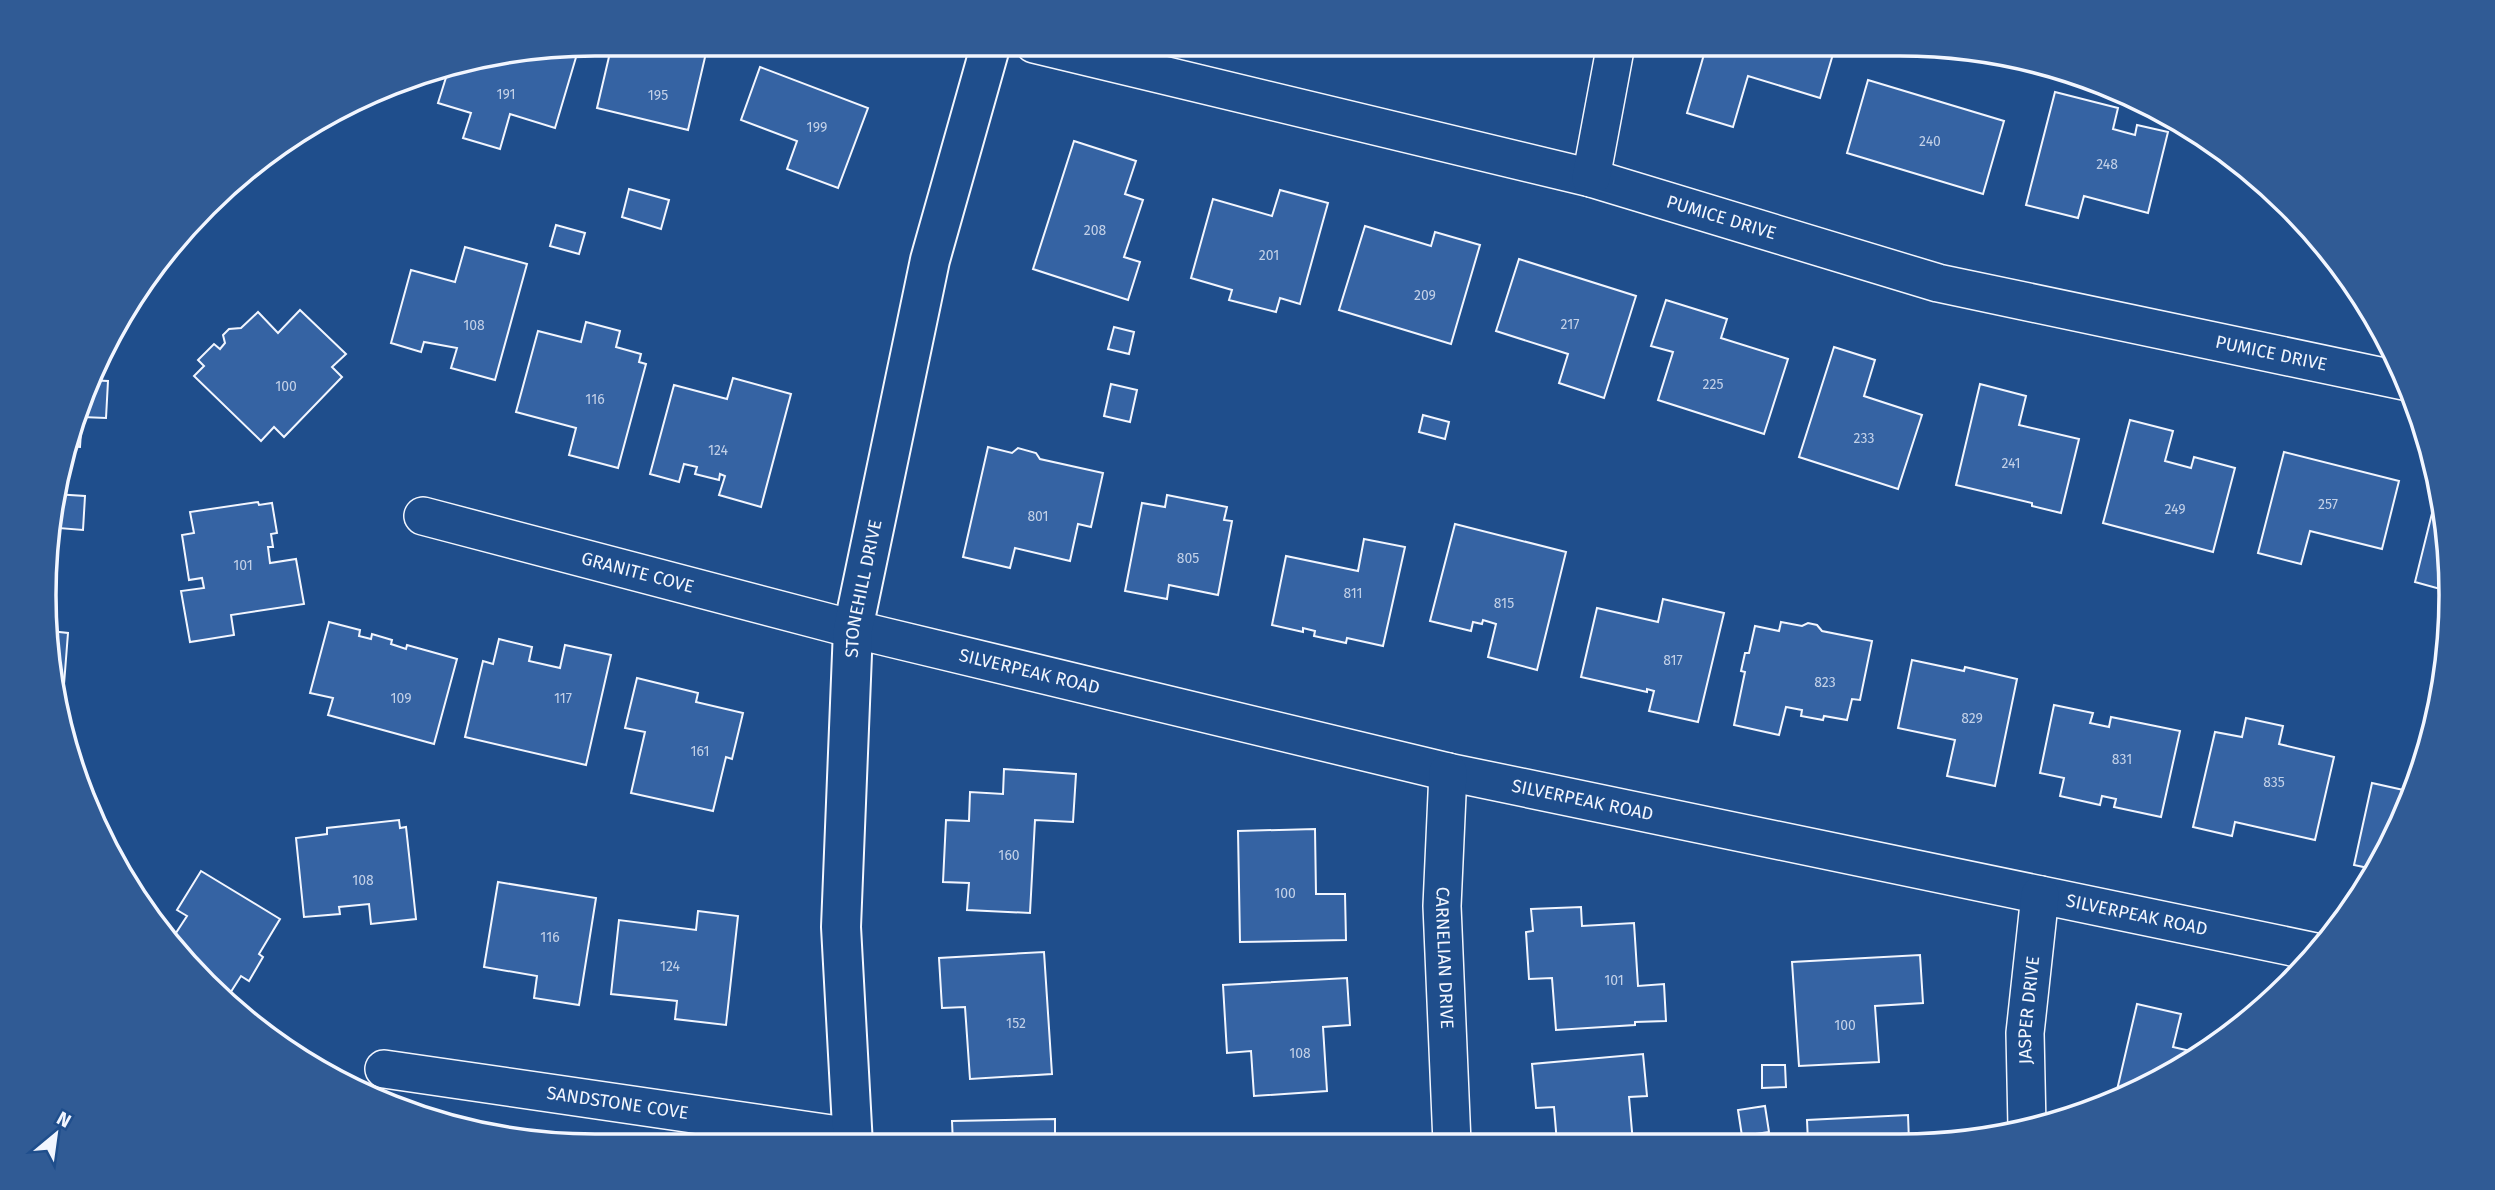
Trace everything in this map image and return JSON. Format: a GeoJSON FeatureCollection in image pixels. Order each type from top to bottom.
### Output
{"type":"FeatureCollection","features":[{"type":"Feature","properties":{"kind":"street","name":"STONEHILL DRIVE"},"geometry":{"type":"LineString","coordinates":[[853,1134],[841,928],[853,629],[930,260],[988,56]]}},
{"type":"Feature","properties":{"kind":"street","name":"PUMICE DRIVE"},"geometry":{"type":"LineString","coordinates":[[1084,56],[1591,178],[1938,283],[2393,379]]}},
{"type":"Feature","properties":{"kind":"street"},"geometry":{"type":"LineString","coordinates":[[1591,178],[1614,56]]}},
{"type":"Feature","properties":{"kind":"street","name":"GRANITE COVE"},"geometry":{"type":"LineString","coordinates":[[423,516],[853,629]]}},
{"type":"Feature","properties":{"kind":"street","name":"SILVERPEAK ROAD"},"geometry":{"type":"LineString","coordinates":[[853,629],[1448,772],[2305,950]]}},
{"type":"Feature","properties":{"kind":"street","name":"CARNELIAN DRIVE"},"geometry":{"type":"LineString","coordinates":[[1448,772],[1442,906],[1452,1134]]}},
{"type":"Feature","properties":{"kind":"street","name":"JASPER DRIVE"},"geometry":{"type":"LineString","coordinates":[[2028,1119],[2025,1033],[2040,895]]}},
{"type":"Feature","properties":{"kind":"street","name":"SANDSTONE COVE"},"geometry":{"type":"LineString","coordinates":[[384,1069],[807,1134]]}},
{"type":"Feature","properties":{"kind":"building"},"geometry":{"type":"Polygon","coordinates":[[[609,56],[705,56],[688,130],[597,108],[609,56]]]}},
{"type":"Feature","properties":{"kind":"building"},"geometry":{"type":"Polygon","coordinates":[[[1704,56],[1832,56],[1820,98],[1748,76],[1733,127],[1687,113],[1704,56]]]}},
{"type":"Feature","properties":{"kind":"building"},"geometry":{"type":"Polygon","coordinates":[[[576,57],[555,128],[510,114],[500,149],[463,138],[471,113],[438,103],[446,77],[490,66],[576,57]]]}},
{"type":"Feature","properties":{"kind":"building"},"geometry":{"type":"Polygon","coordinates":[[[760,67],[868,108],[838,188],[787,169],[797,141],[741,120],[760,67]]]}},
{"type":"Feature","properties":{"kind":"building"},"geometry":{"type":"Polygon","coordinates":[[[1868,80],[2004,121],[1983,194],[1847,153],[1868,80]]]}},
{"type":"Feature","properties":{"kind":"building"},"geometry":{"type":"Polygon","coordinates":[[[2055,92],[2118,108],[2113,129],[2135,135],[2137,125],[2168,132],[2148,213],[2084,196],[2078,218],[2026,205],[2055,92]]]}},
{"type":"Feature","properties":{"kind":"building"},"geometry":{"type":"Polygon","coordinates":[[[1074,141],[1136,161],[1125,194],[1143,200],[1124,257],[1140,262],[1128,300],[1033,269],[1074,141]]]}},
{"type":"Feature","properties":{"kind":"building"},"geometry":{"type":"Polygon","coordinates":[[[629,189],[669,200],[661,229],[622,217],[629,189]]]}},
{"type":"Feature","properties":{"kind":"building"},"geometry":{"type":"Polygon","coordinates":[[[1280,190],[1328,203],[1300,304],[1280,298],[1276,312],[1229,300],[1232,290],[1191,278],[1213,199],[1272,216],[1280,190]]]}},
{"type":"Feature","properties":{"kind":"building"},"geometry":{"type":"Polygon","coordinates":[[[556,225],[585,233],[579,254],[550,246],[556,225]]]}},
{"type":"Feature","properties":{"kind":"building"},"geometry":{"type":"Polygon","coordinates":[[[1365,226],[1431,246],[1435,232],[1480,245],[1451,344],[1339,310],[1365,226]]]}},
{"type":"Feature","properties":{"kind":"building"},"geometry":{"type":"Polygon","coordinates":[[[465,247],[527,264],[495,380],[451,368],[457,348],[424,342],[421,352],[391,343],[411,270],[455,282],[465,247]]]}},
{"type":"Feature","properties":{"kind":"building"},"geometry":{"type":"Polygon","coordinates":[[[1519,259],[1636,296],[1604,398],[1559,383],[1568,354],[1496,331],[1519,259]]]}},
{"type":"Feature","properties":{"kind":"building"},"geometry":{"type":"Polygon","coordinates":[[[1666,300],[1727,319],[1721,338],[1788,359],[1764,434],[1658,400],[1673,352],[1651,346],[1666,300]]]}},
{"type":"Feature","properties":{"kind":"building"},"geometry":{"type":"Polygon","coordinates":[[[300,310],[346,354],[332,367],[342,377],[284,437],[274,427],[261,441],[194,376],[204,366],[198,360],[214,344],[220,349],[225,343],[223,335],[229,329],[241,328],[258,312],[278,333],[300,310]]]}},
{"type":"Feature","properties":{"kind":"building"},"geometry":{"type":"Polygon","coordinates":[[[586,322],[620,331],[616,347],[641,354],[639,362],[646,364],[618,468],[569,455],[576,428],[516,412],[538,331],[581,342],[586,322]]]}},
{"type":"Feature","properties":{"kind":"building"},"geometry":{"type":"Polygon","coordinates":[[[1114,327],[1134,332],[1129,354],[1108,349],[1114,327]]]}},
{"type":"Feature","properties":{"kind":"building"},"geometry":{"type":"Polygon","coordinates":[[[1834,347],[1875,360],[1864,396],[1922,415],[1898,489],[1799,457],[1834,347]]]}},
{"type":"Feature","properties":{"kind":"building"},"geometry":{"type":"Polygon","coordinates":[[[733,378],[791,394],[761,507],[719,495],[725,476],[720,474],[719,480],[695,474],[697,467],[684,464],[679,482],[650,474],[674,385],[727,399],[733,378]]]}},
{"type":"Feature","properties":{"kind":"building"},"geometry":{"type":"Polygon","coordinates":[[[101,381],[108,381],[106,418],[87,417],[101,381]]]}},
{"type":"Feature","properties":{"kind":"building"},"geometry":{"type":"Polygon","coordinates":[[[1111,384],[1137,390],[1130,422],[1104,416],[1111,384]]]}},
{"type":"Feature","properties":{"kind":"building"},"geometry":{"type":"Polygon","coordinates":[[[1980,384],[2026,396],[2019,425],[2079,439],[2061,513],[2032,506],[2032,503],[1956,485],[1980,384]]]}},
{"type":"Feature","properties":{"kind":"building"},"geometry":{"type":"Polygon","coordinates":[[[1423,415],[1449,422],[1445,439],[1419,432],[1423,415]]]}},
{"type":"Feature","properties":{"kind":"building"},"geometry":{"type":"Polygon","coordinates":[[[2130,420],[2173,431],[2165,461],[2191,468],[2194,457],[2235,468],[2213,552],[2103,523],[2130,420]]]}},
{"type":"Feature","properties":{"kind":"building"},"geometry":{"type":"Polygon","coordinates":[[[988,447],[1012,453],[1018,448],[1036,453],[1040,459],[1103,473],[1091,527],[1078,524],[1070,561],[1015,548],[1010,568],[963,557],[988,447]]]}},
{"type":"Feature","properties":{"kind":"building"},"geometry":{"type":"Polygon","coordinates":[[[2284,452],[2399,481],[2382,549],[2310,531],[2301,564],[2258,553],[2284,452]]]}},
{"type":"Feature","properties":{"kind":"building"},"geometry":{"type":"Polygon","coordinates":[[[65,495],[85,496],[83,530],[61,528],[65,495]]]}},
{"type":"Feature","properties":{"kind":"building"},"geometry":{"type":"Polygon","coordinates":[[[1167,495],[1227,507],[1224,520],[1232,521],[1218,595],[1169,585],[1167,599],[1125,591],[1142,503],[1165,507],[1167,495]]]}},
{"type":"Feature","properties":{"kind":"building"},"geometry":{"type":"Polygon","coordinates":[[[258,502],[259,505],[272,503],[277,533],[271,534],[273,547],[268,547],[270,563],[296,559],[304,604],[231,615],[234,635],[190,642],[181,591],[204,588],[202,578],[189,580],[182,535],[194,533],[190,512],[258,502]]]}},
{"type":"Feature","properties":{"kind":"building"},"geometry":{"type":"Polygon","coordinates":[[[2432,512],[2439,589],[2415,582],[2432,512]]]}},
{"type":"Feature","properties":{"kind":"building"},"geometry":{"type":"Polygon","coordinates":[[[1455,524],[1566,552],[1537,670],[1488,657],[1496,624],[1483,620],[1482,624],[1473,622],[1471,631],[1430,621],[1455,524]]]}},
{"type":"Feature","properties":{"kind":"building"},"geometry":{"type":"Polygon","coordinates":[[[1364,539],[1405,547],[1383,646],[1347,638],[1346,643],[1314,636],[1315,631],[1303,628],[1303,632],[1272,625],[1286,556],[1358,571],[1364,539]]]}},
{"type":"Feature","properties":{"kind":"building"},"geometry":{"type":"Polygon","coordinates":[[[1663,599],[1724,613],[1698,722],[1649,711],[1654,691],[1647,689],[1647,692],[1581,677],[1597,608],[1658,622],[1663,599]]]}},
{"type":"Feature","properties":{"kind":"building"},"geometry":{"type":"Polygon","coordinates":[[[329,622],[360,630],[359,636],[371,639],[372,634],[392,640],[391,644],[406,649],[407,645],[457,659],[434,744],[328,715],[333,698],[310,693],[329,622]]]}},
{"type":"Feature","properties":{"kind":"building"},"geometry":{"type":"Polygon","coordinates":[[[1781,622],[1802,626],[1808,623],[1817,625],[1822,631],[1872,641],[1860,700],[1852,699],[1847,720],[1801,716],[1802,710],[1786,707],[1779,735],[1734,725],[1745,672],[1741,671],[1745,653],[1749,653],[1755,626],[1779,631],[1781,622]]]}},
{"type":"Feature","properties":{"kind":"building"},"geometry":{"type":"Polygon","coordinates":[[[57,632],[68,633],[64,685],[57,632]]]}},
{"type":"Feature","properties":{"kind":"building"},"geometry":{"type":"Polygon","coordinates":[[[499,639],[532,647],[529,661],[560,668],[565,645],[611,655],[586,765],[465,737],[483,661],[493,664],[499,639]]]}},
{"type":"Feature","properties":{"kind":"building"},"geometry":{"type":"Polygon","coordinates":[[[1912,660],[1964,671],[1965,667],[2017,679],[1995,786],[1947,776],[1955,740],[1898,728],[1912,660]]]}},
{"type":"Feature","properties":{"kind":"building"},"geometry":{"type":"Polygon","coordinates":[[[637,678],[698,693],[696,702],[743,713],[732,759],[726,757],[713,811],[631,793],[645,732],[625,728],[637,678]]]}},
{"type":"Feature","properties":{"kind":"building"},"geometry":{"type":"Polygon","coordinates":[[[2054,705],[2093,713],[2090,723],[2109,727],[2111,717],[2180,731],[2161,817],[2114,807],[2116,799],[2102,796],[2100,805],[2060,796],[2064,778],[2040,773],[2054,705]]]}},
{"type":"Feature","properties":{"kind":"building"},"geometry":{"type":"Polygon","coordinates":[[[2246,718],[2283,726],[2279,744],[2334,757],[2315,840],[2235,822],[2232,836],[2193,827],[2215,732],[2242,737],[2246,718]]]}},
{"type":"Feature","properties":{"kind":"building"},"geometry":{"type":"Polygon","coordinates":[[[1004,769],[1076,774],[1073,822],[1035,820],[1030,913],[967,910],[969,883],[943,882],[946,820],[969,821],[970,792],[1003,794],[1004,769]]]}},
{"type":"Feature","properties":{"kind":"building"},"geometry":{"type":"Polygon","coordinates":[[[2372,783],[2402,790],[2365,867],[2354,865],[2372,783]]]}},
{"type":"Feature","properties":{"kind":"building"},"geometry":{"type":"Polygon","coordinates":[[[399,820],[400,828],[406,827],[416,919],[371,924],[369,904],[339,907],[340,914],[304,917],[296,838],[327,834],[327,828],[399,820]]]}},
{"type":"Feature","properties":{"kind":"building"},"geometry":{"type":"Polygon","coordinates":[[[1315,829],[1316,894],[1345,894],[1346,940],[1240,942],[1238,831],[1315,829]]]}},
{"type":"Feature","properties":{"kind":"building"},"geometry":{"type":"Polygon","coordinates":[[[201,871],[280,919],[259,954],[263,957],[249,981],[241,976],[231,992],[176,933],[187,916],[177,910],[201,871]]]}},
{"type":"Feature","properties":{"kind":"building"},"geometry":{"type":"Polygon","coordinates":[[[498,882],[596,898],[579,1005],[534,998],[537,976],[484,967],[498,882]]]}},
{"type":"Feature","properties":{"kind":"building"},"geometry":{"type":"Polygon","coordinates":[[[1581,907],[1582,926],[1634,923],[1638,986],[1664,984],[1666,1021],[1556,1030],[1552,978],[1529,979],[1526,932],[1533,931],[1531,909],[1581,907]]]}},
{"type":"Feature","properties":{"kind":"building"},"geometry":{"type":"Polygon","coordinates":[[[698,911],[738,916],[726,1025],[675,1019],[677,1001],[611,994],[619,920],[696,930],[698,911]]]}},
{"type":"Feature","properties":{"kind":"building"},"geometry":{"type":"Polygon","coordinates":[[[1044,952],[1052,1074],[970,1079],[965,1007],[942,1008],[939,958],[1044,952]]]}},
{"type":"Feature","properties":{"kind":"building"},"geometry":{"type":"Polygon","coordinates":[[[1920,955],[1923,1003],[1875,1006],[1879,1062],[1799,1066],[1792,962],[1920,955]]]}},
{"type":"Feature","properties":{"kind":"building"},"geometry":{"type":"Polygon","coordinates":[[[1347,978],[1350,1025],[1323,1027],[1327,1091],[1254,1096],[1251,1051],[1227,1053],[1223,985],[1347,978]]]}},
{"type":"Feature","properties":{"kind":"building"},"geometry":{"type":"Polygon","coordinates":[[[2137,1004],[2181,1014],[2173,1047],[2188,1050],[2118,1088],[2137,1004]]]}},
{"type":"Feature","properties":{"kind":"building"},"geometry":{"type":"Polygon","coordinates":[[[1643,1054],[1647,1096],[1629,1097],[1632,1134],[1556,1134],[1554,1107],[1536,1108],[1532,1064],[1643,1054]]]}},
{"type":"Feature","properties":{"kind":"building"},"geometry":{"type":"Polygon","coordinates":[[[1762,1065],[1785,1065],[1786,1087],[1762,1088],[1762,1065]]]}},
{"type":"Feature","properties":{"kind":"building"},"geometry":{"type":"Polygon","coordinates":[[[1765,1106],[1769,1132],[1742,1134],[1738,1110],[1765,1106]]]}},
{"type":"Feature","properties":{"kind":"building"},"geometry":{"type":"Polygon","coordinates":[[[1908,1115],[1909,1134],[1808,1134],[1807,1120],[1908,1115]]]}},
{"type":"Feature","properties":{"kind":"building"},"geometry":{"type":"Polygon","coordinates":[[[1055,1119],[1055,1134],[953,1134],[952,1121],[1055,1119]]]}}]}
